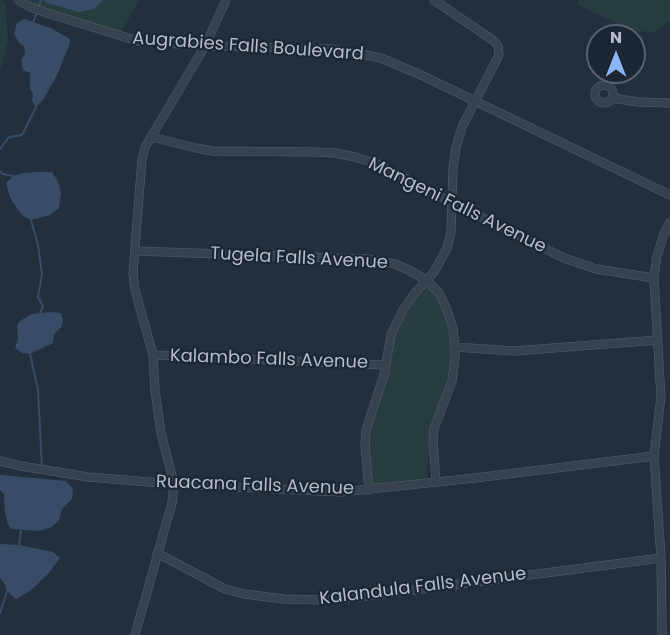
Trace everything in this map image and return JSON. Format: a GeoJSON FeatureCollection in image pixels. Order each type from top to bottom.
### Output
{"type":"FeatureCollection","features":[{"type":"Feature","properties":{"kind":"street","name":"Augrabies Falls Boulevard"},"geometry":{"type":"LineString","coordinates":[[18,0],[47,13],[138,41],[205,46],[332,49],[381,58],[670,195]]}},
{"type":"Feature","properties":{"kind":"street"},"geometry":{"type":"LineString","coordinates":[[135,635],[172,503],[174,484],[161,433],[153,355],[135,290],[133,273],[141,159],[151,136],[205,46],[226,0]]}},
{"type":"Feature","properties":{"kind":"street"},"geometry":{"type":"LineString","coordinates":[[369,490],[366,430],[380,391],[391,336],[403,310],[434,272],[447,248],[451,232],[456,147],[462,127],[499,55],[498,46],[494,41],[434,0]]}},
{"type":"Feature","properties":{"kind":"street"},"geometry":{"type":"LineString","coordinates":[[612,98],[670,103]]}},
{"type":"Feature","properties":{"kind":"street","name":"Mangeni Falls Avenue"},"geometry":{"type":"LineString","coordinates":[[151,136],[213,151],[315,152],[355,157],[400,175],[576,263],[596,269],[654,278]]}},
{"type":"Feature","properties":{"kind":"street"},"geometry":{"type":"LineString","coordinates":[[662,635],[661,558],[654,456],[661,396],[654,278],[657,256],[670,222]]}},
{"type":"Feature","properties":{"kind":"street","name":"Tugela Falls Avenue"},"geometry":{"type":"LineString","coordinates":[[135,250],[367,259],[407,268],[426,280],[439,293],[447,310],[453,328],[455,347],[452,381],[434,429],[436,482]]}},
{"type":"Feature","properties":{"kind":"street"},"geometry":{"type":"LineString","coordinates":[[455,347],[527,350],[658,340]]}},
{"type":"Feature","properties":{"kind":"street","name":"Kalambo Falls Avenue"},"geometry":{"type":"LineString","coordinates":[[153,355],[385,365]]}},
{"type":"Feature","properties":{"kind":"street","name":"Ruacana Falls Avenue"},"geometry":{"type":"LineString","coordinates":[[0,461],[88,477],[174,484],[340,492],[654,456]]}},
{"type":"Feature","properties":{"kind":"street","name":"Kalandula Falls Avenue"},"geometry":{"type":"LineString","coordinates":[[157,554],[225,589],[284,599],[321,600],[661,558]]}},
{"type":"Feature","properties":{"kind":"green space"},"geometry":{"type":"Polygon","coordinates":[[[0,0],[5,3],[8,41],[0,72],[0,0]]]}},
{"type":"Feature","properties":{"kind":"green space"},"geometry":{"type":"Polygon","coordinates":[[[27,0],[139,0],[121,33],[35,6],[27,0]]]}},
{"type":"Feature","properties":{"kind":"green space"},"geometry":{"type":"Polygon","coordinates":[[[578,0],[670,0],[670,21],[655,32],[646,32],[646,24],[618,24],[577,4],[578,0]]]}},
{"type":"Feature","properties":{"kind":"green space"},"geometry":{"type":"Polygon","coordinates":[[[426,282],[438,294],[453,337],[451,372],[445,401],[429,440],[427,480],[372,487],[367,439],[394,336],[426,282]]]}},
{"type":"Feature","properties":{"kind":"water"},"geometry":{"type":"Polygon","coordinates":[[[43,0],[103,0],[94,9],[79,12],[43,0]]]}},
{"type":"Feature","properties":{"kind":"water"},"geometry":{"type":"Polygon","coordinates":[[[24,19],[51,28],[70,39],[57,75],[43,100],[36,107],[32,101],[30,73],[23,70],[21,60],[25,54],[24,46],[19,43],[14,34],[17,23],[24,19]]]}},
{"type":"Feature","properties":{"kind":"water"},"geometry":{"type":"Polygon","coordinates":[[[52,172],[61,193],[59,208],[50,215],[31,220],[23,216],[16,207],[9,195],[6,183],[13,176],[52,172]]]}},
{"type":"Feature","properties":{"kind":"water"},"geometry":{"type":"Polygon","coordinates":[[[61,313],[63,321],[62,326],[54,334],[53,343],[30,354],[22,353],[15,348],[18,338],[17,326],[20,321],[32,314],[61,313]]]}},
{"type":"Feature","properties":{"kind":"water"},"geometry":{"type":"Polygon","coordinates":[[[0,475],[66,481],[73,489],[72,499],[62,509],[59,520],[52,527],[39,531],[11,529],[5,513],[4,494],[0,490],[0,475]]]}},
{"type":"Feature","properties":{"kind":"water"},"geometry":{"type":"Polygon","coordinates":[[[0,544],[19,545],[53,552],[60,558],[48,574],[30,591],[16,599],[7,591],[0,578],[0,544]]]}},
{"type":"Feature","properties":{"kind":"waterway"},"geometry":{"type":"LineString","coordinates":[[39,6],[41,0]]}},
{"type":"Feature","properties":{"kind":"waterway"},"geometry":{"type":"LineString","coordinates":[[33,23],[37,12]]}},
{"type":"Feature","properties":{"kind":"waterway"},"geometry":{"type":"LineString","coordinates":[[0,149],[9,137],[22,135],[36,107]]}},
{"type":"Feature","properties":{"kind":"waterway"},"geometry":{"type":"LineString","coordinates":[[0,171],[13,176]]}},
{"type":"Feature","properties":{"kind":"waterway"},"geometry":{"type":"LineString","coordinates":[[31,220],[38,245],[42,274],[38,297],[43,306],[40,313]]}},
{"type":"Feature","properties":{"kind":"waterway"},"geometry":{"type":"LineString","coordinates":[[30,354],[38,390],[42,467]]}},
{"type":"Feature","properties":{"kind":"waterway"},"geometry":{"type":"LineString","coordinates":[[19,545],[21,531]]}},
{"type":"Feature","properties":{"kind":"waterway"},"geometry":{"type":"LineString","coordinates":[[0,613],[7,591]]}}]}
